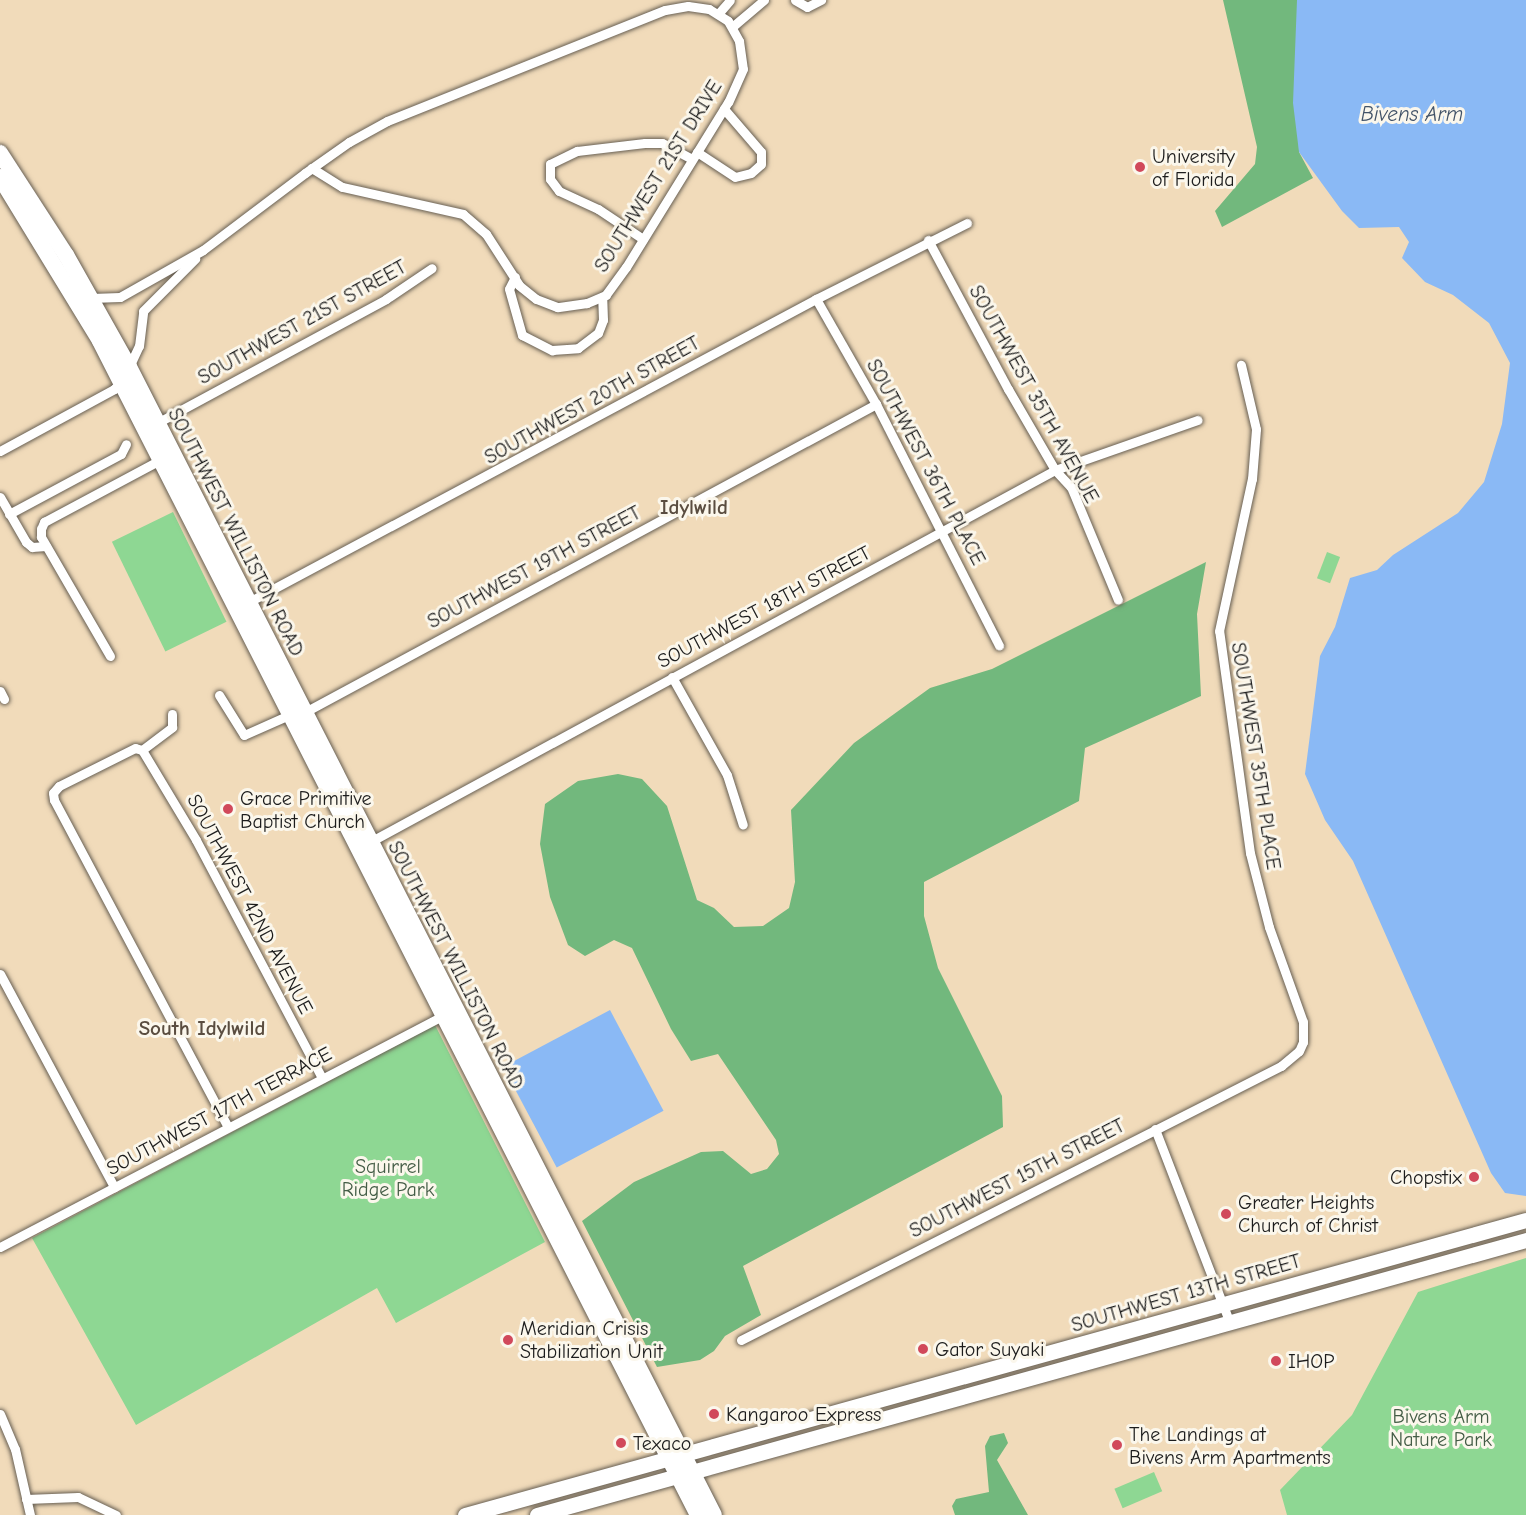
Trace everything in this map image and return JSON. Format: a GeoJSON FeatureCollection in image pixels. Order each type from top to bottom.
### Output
{"type":"FeatureCollection","features":[{"type":"Feature","properties":{"kind":"highway","name":"SOUTHWEST WILLISTON ROAD"},"geometry":{"type":"LineString","coordinates":[[0,153],[91,298],[129,367],[242,606]]}},
{"type":"Feature","properties":{"kind":"highway","name":"SOUTHWEST WILLISTON ROAD"},"geometry":{"type":"LineString","coordinates":[[0,177],[71,291],[160,460],[242,606],[686,1474],[714,1515]]}},
{"type":"Feature","properties":{"kind":"highway","name":"SOUTHWEST WILLISTON ROAD"},"geometry":{"type":"LineString","coordinates":[[686,1474],[698,1515]]}},
{"type":"Feature","properties":{"kind":"main road","name":"SOUTHWEST 13TH STREET"},"geometry":{"type":"LineString","coordinates":[[466,1515],[1526,1220]]}},
{"type":"Feature","properties":{"kind":"main road","name":"SOUTHWEST 13TH STREET"},"geometry":{"type":"LineString","coordinates":[[537,1515],[1526,1240]]}},
{"type":"Feature","properties":{"kind":"main road"},"geometry":{"type":"LineString","coordinates":[[1103,1338],[1107,1357]]}},
{"type":"Feature","properties":{"kind":"main road"},"geometry":{"type":"LineString","coordinates":[[916,1390],[916,1410]]}},
{"type":"Feature","properties":{"kind":"main road"},"geometry":{"type":"LineString","coordinates":[[466,1515],[473,1515]]}},
{"type":"Feature","properties":{"kind":"street"},"geometry":{"type":"LineString","coordinates":[[718,14],[730,0]]}},
{"type":"Feature","properties":{"kind":"street"},"geometry":{"type":"LineString","coordinates":[[91,298],[120,297],[203,250],[311,168],[387,121],[665,10],[688,6],[718,14],[730,24],[764,0]]}},
{"type":"Feature","properties":{"kind":"street"},"geometry":{"type":"LineString","coordinates":[[795,0],[807,7],[821,0]]}},
{"type":"Feature","properties":{"kind":"street","name":"SOUTHWEST 21ST DRIVE"},"geometry":{"type":"LineString","coordinates":[[311,168],[342,188],[462,214],[491,240],[515,278],[536,299],[557,307],[587,303],[602,297],[643,239],[724,109],[743,69],[739,41],[730,24]]}},
{"type":"Feature","properties":{"kind":"street"},"geometry":{"type":"LineString","coordinates":[[643,239],[598,209],[559,191],[550,179],[550,164],[577,151],[662,143],[694,155],[735,177],[751,173],[761,164],[761,152],[724,109]]}},
{"type":"Feature","properties":{"kind":"street","name":"SOUTHWEST 20TH STREET"},"geometry":{"type":"LineString","coordinates":[[242,606],[816,299],[928,240],[967,223]]}},
{"type":"Feature","properties":{"kind":"street","name":"SOUTHWEST 35TH AVENUE"},"geometry":{"type":"LineString","coordinates":[[928,240],[1055,470],[1071,487],[1118,600]]}},
{"type":"Feature","properties":{"kind":"street"},"geometry":{"type":"LineString","coordinates":[[0,451],[121,384],[139,346],[143,311],[203,250]]}},
{"type":"Feature","properties":{"kind":"street","name":"SOUTHWEST 21ST STREET"},"geometry":{"type":"LineString","coordinates":[[157,423],[386,299],[432,268]]}},
{"type":"Feature","properties":{"kind":"street"},"geometry":{"type":"LineString","coordinates":[[515,278],[509,288],[522,335],[552,350],[578,348],[598,333],[603,320],[602,297]]}},
{"type":"Feature","properties":{"kind":"street","name":"SOUTHWEST 36TH PLACE"},"geometry":{"type":"LineString","coordinates":[[816,299],[944,530],[999,645]]}},
{"type":"Feature","properties":{"kind":"street","name":"SOUTHWEST 35TH PLACE"},"geometry":{"type":"LineString","coordinates":[[1241,365],[1256,429],[1252,479],[1219,631],[1250,853],[1269,927],[1298,1002],[1303,1042]]}},
{"type":"Feature","properties":{"kind":"street","name":"SOUTHWEST 19TH STREET"},"geometry":{"type":"LineString","coordinates":[[219,695],[244,735],[297,713],[876,404]]}},
{"type":"Feature","properties":{"kind":"street","name":"SOUTHWEST 18TH STREET"},"geometry":{"type":"LineString","coordinates":[[364,845],[1055,470],[1198,420]]}},
{"type":"Feature","properties":{"kind":"street"},"geometry":{"type":"LineString","coordinates":[[9,514],[121,454],[126,444]]}},
{"type":"Feature","properties":{"kind":"street"},"geometry":{"type":"LineString","coordinates":[[110,656],[46,546],[41,529],[44,522],[160,460]]}},
{"type":"Feature","properties":{"kind":"street"},"geometry":{"type":"LineString","coordinates":[[0,497],[26,542],[32,547],[46,546]]}},
{"type":"Feature","properties":{"kind":"street"},"geometry":{"type":"LineString","coordinates":[[672,677],[727,775],[743,825]]}},
{"type":"Feature","properties":{"kind":"street"},"geometry":{"type":"LineString","coordinates":[[172,714],[172,728],[142,750],[135,748],[86,771],[53,793],[228,1127]]}},
{"type":"Feature","properties":{"kind":"street","name":"SOUTHWEST 42ND AVENUE"},"geometry":{"type":"LineString","coordinates":[[142,750],[196,840],[322,1078]]}},
{"type":"Feature","properties":{"kind":"street"},"geometry":{"type":"LineString","coordinates":[[0,974],[114,1187]]}},
{"type":"Feature","properties":{"kind":"street","name":"SOUTHWEST 17TH TERRACE"},"geometry":{"type":"LineString","coordinates":[[0,1247],[449,1012]]}},
{"type":"Feature","properties":{"kind":"street","name":"SOUTHWEST 15TH STREET"},"geometry":{"type":"LineString","coordinates":[[741,1340],[1281,1066],[1299,1052],[1303,1042]]}},
{"type":"Feature","properties":{"kind":"street"},"geometry":{"type":"LineString","coordinates":[[1155,1129],[1230,1323]]}},
{"type":"Feature","properties":{"kind":"street"},"geometry":{"type":"LineString","coordinates":[[0,1414],[15,1449],[30,1515]]}},
{"type":"Feature","properties":{"kind":"street"},"geometry":{"type":"LineString","coordinates":[[26,1499],[78,1497],[116,1515]]}},
{"type":"Feature","properties":{"kind":"green space"},"geometry":{"type":"Polygon","coordinates":[[[1223,0],[1297,0],[1299,152],[1313,178],[1222,227],[1215,211],[1255,164],[1257,147],[1223,0]]]}},
{"type":"Feature","properties":{"kind":"green space"},"geometry":{"type":"Polygon","coordinates":[[[173,512],[226,622],[165,651],[112,542],[173,512]]]}},
{"type":"Feature","properties":{"kind":"green space"},"geometry":{"type":"Polygon","coordinates":[[[1327,552],[1340,557],[1330,583],[1317,578],[1327,552]]]}},
{"type":"Feature","properties":{"kind":"green space"},"geometry":{"type":"Polygon","coordinates":[[[1206,562],[1197,614],[1201,696],[1085,748],[1079,801],[924,882],[924,916],[938,968],[1002,1096],[1003,1127],[743,1266],[761,1315],[725,1336],[714,1351],[700,1360],[657,1367],[582,1221],[634,1182],[701,1152],[723,1151],[751,1174],[767,1169],[779,1154],[776,1140],[718,1054],[691,1061],[671,1029],[632,948],[614,940],[585,956],[568,945],[550,897],[540,844],[545,804],[578,781],[618,774],[642,779],[667,806],[697,900],[714,908],[734,927],[763,926],[789,908],[795,882],[791,810],[854,743],[930,688],[992,669],[1206,562]]]}},
{"type":"Feature","properties":{"kind":"green space","name":"Squirrel Ridge Park"},"geometry":{"type":"Polygon","coordinates":[[[435,1025],[545,1242],[396,1323],[377,1288],[136,1425],[32,1238],[435,1025]]]}},
{"type":"Feature","properties":{"kind":"green space","name":"Bivens Arm Nature Park"},"geometry":{"type":"Polygon","coordinates":[[[1526,1258],[1526,1515],[1287,1515],[1280,1490],[1352,1415],[1418,1292],[1526,1258]]]}},
{"type":"Feature","properties":{"kind":"green space"},"geometry":{"type":"Polygon","coordinates":[[[1004,1433],[1008,1443],[997,1460],[1028,1515],[955,1515],[952,1506],[956,1499],[989,1492],[985,1446],[990,1436],[1004,1433]]]}},
{"type":"Feature","properties":{"kind":"green space"},"geometry":{"type":"Polygon","coordinates":[[[1154,1472],[1162,1491],[1123,1508],[1114,1489],[1154,1472]]]}},
{"type":"Feature","properties":{"kind":"water","name":"Bivens Arm"},"geometry":{"type":"Polygon","coordinates":[[[1297,0],[1526,0],[1526,1196],[1505,1193],[1491,1173],[1353,861],[1325,820],[1305,774],[1320,656],[1335,627],[1350,578],[1377,570],[1393,555],[1458,513],[1484,482],[1502,424],[1510,363],[1489,323],[1453,295],[1425,282],[1402,258],[1409,242],[1399,227],[1359,228],[1342,211],[1299,152],[1293,103],[1297,0]]]}},
{"type":"Feature","properties":{"kind":"water"},"geometry":{"type":"Polygon","coordinates":[[[610,1010],[664,1111],[557,1167],[503,1067],[610,1010]]]}},
{"type":"Feature","properties":{"kind":"place","name":"University of Florida"},"geometry":{"type":"Point","coordinates":[1140,167]}},
{"type":"Feature","properties":{"kind":"place","name":"Grace Primitive Baptist Church"},"geometry":{"type":"Point","coordinates":[228,809]}},
{"type":"Feature","properties":{"kind":"place","name":"Chopstix"},"geometry":{"type":"Point","coordinates":[1474,1177]}},
{"type":"Feature","properties":{"kind":"place","name":"Greater Heights Church of Christ"},"geometry":{"type":"Point","coordinates":[1226,1214]}},
{"type":"Feature","properties":{"kind":"place","name":"Meridian Crisis Stabilization Unit"},"geometry":{"type":"Point","coordinates":[508,1340]}},
{"type":"Feature","properties":{"kind":"place","name":"Gator Suyaki"},"geometry":{"type":"Point","coordinates":[923,1349]}},
{"type":"Feature","properties":{"kind":"place","name":"IHOP"},"geometry":{"type":"Point","coordinates":[1276,1361]}},
{"type":"Feature","properties":{"kind":"place","name":"Kangaroo Express"},"geometry":{"type":"Point","coordinates":[714,1414]}},
{"type":"Feature","properties":{"kind":"place","name":"Texaco"},"geometry":{"type":"Point","coordinates":[621,1443]}},
{"type":"Feature","properties":{"kind":"place","name":"The Landings at Bivens Arm Apartments"},"geometry":{"type":"Point","coordinates":[1117,1445]}},
{"type":"Feature","properties":{"kind":"district","name":"Idylwild"},"geometry":{"type":"Point","coordinates":[694,507]}},
{"type":"Feature","properties":{"kind":"district","name":"South Idylwild"},"geometry":{"type":"Point","coordinates":[202,1028]}}]}
